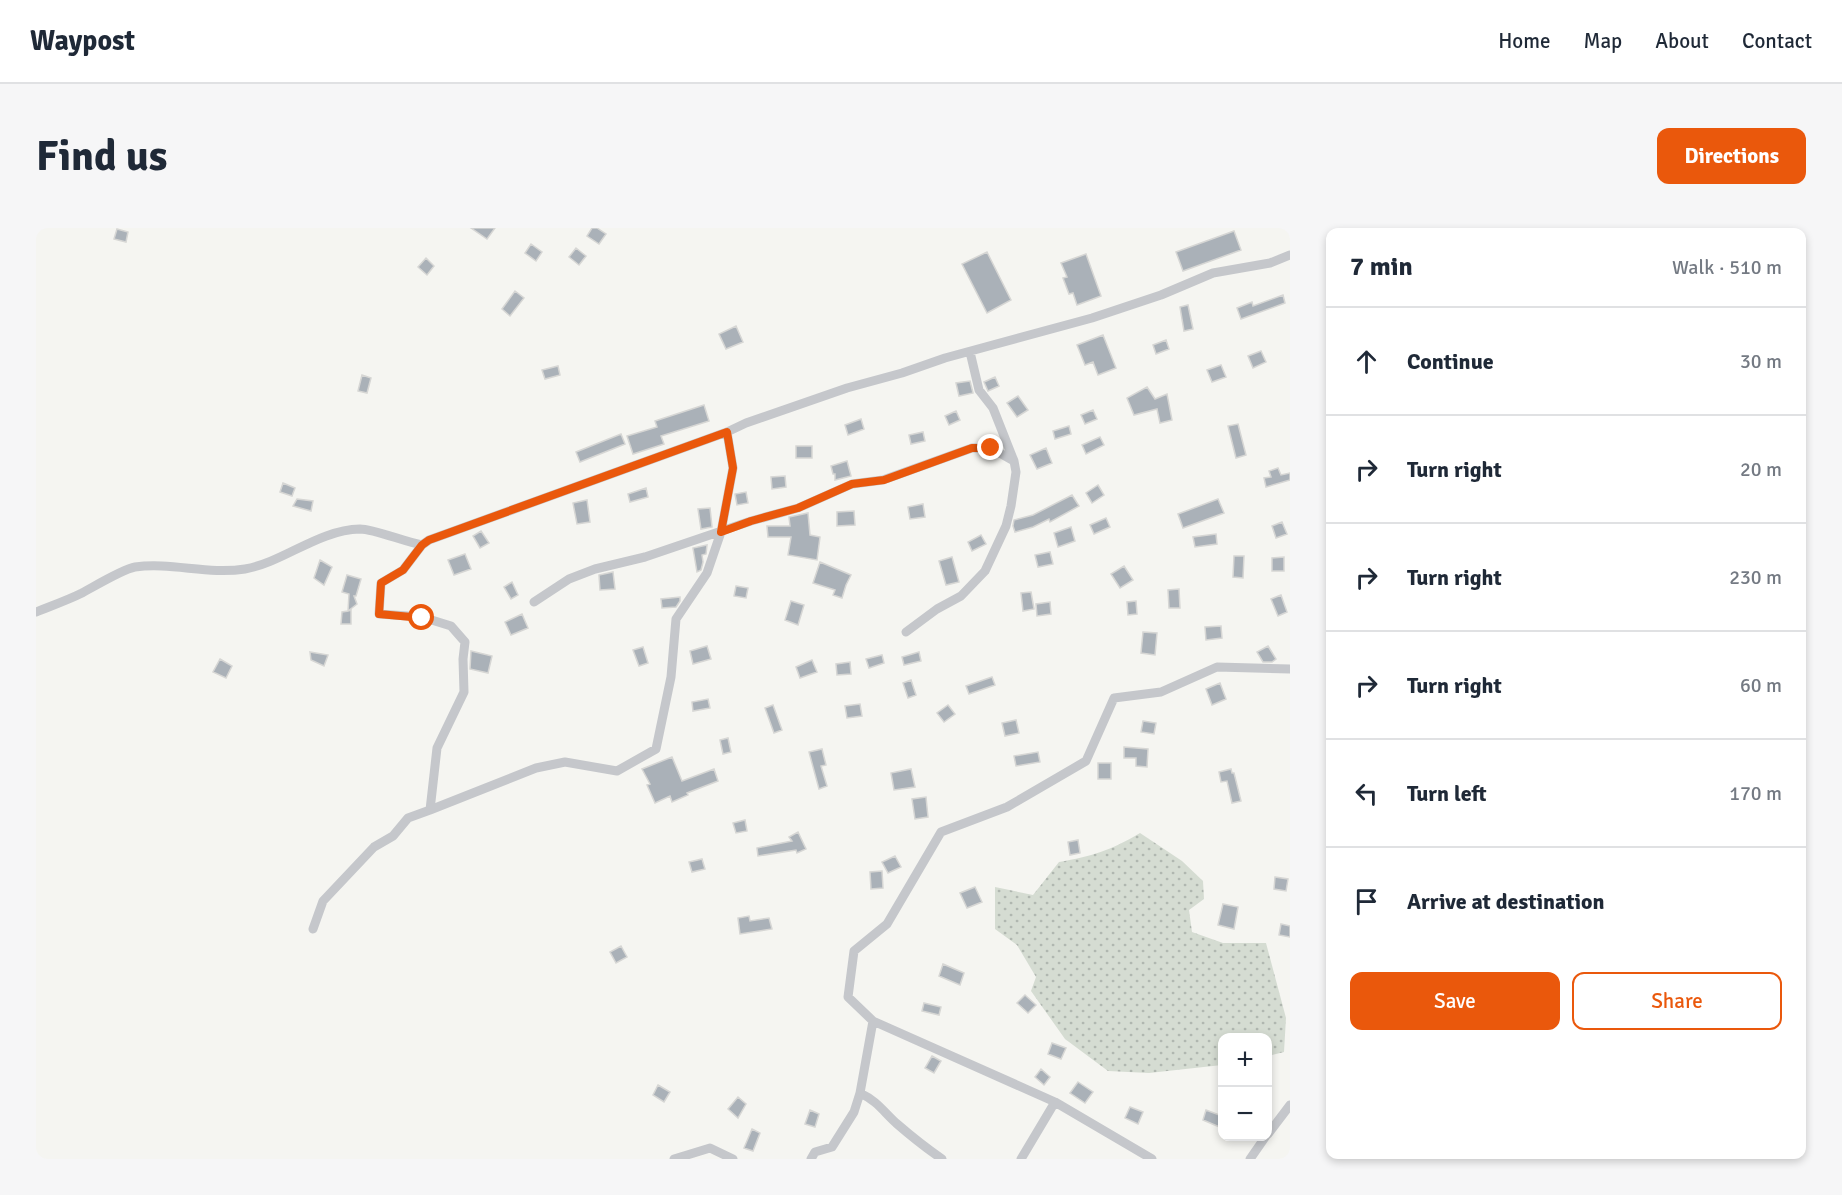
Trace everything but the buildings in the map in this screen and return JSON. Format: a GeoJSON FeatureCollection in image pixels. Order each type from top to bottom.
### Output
{"type":"FeatureCollection","features":[{"type":"Feature","properties":{"kind":"street"},"geometry":{"type":"LineString","coordinates":[[430,810],[437,748],[464,692],[465,642],[451,626],[422,618],[379,614],[381,583],[403,570],[422,545],[429,540],[819,397],[1092,318],[1161,295],[1213,273],[1270,263],[1290,255]]}},
{"type":"Feature","properties":{"kind":"street"},"geometry":{"type":"LineString","coordinates":[[906,632],[937,609],[961,596],[985,571],[1006,526],[1015,487],[1014,461],[993,408],[979,390],[970,352]]}},
{"type":"Feature","properties":{"kind":"street"},"geometry":{"type":"LineString","coordinates":[[313,929],[323,901],[374,847],[393,836],[408,818],[536,768],[565,762],[617,771],[656,749],[671,677],[676,619],[707,573],[721,532],[733,468],[727,432]]}},
{"type":"Feature","properties":{"kind":"street"},"geometry":{"type":"LineString","coordinates":[[534,602],[569,579],[595,569],[645,557],[751,521],[798,508],[852,484],[884,480],[972,448],[991,448],[1014,461]]}},
{"type":"Feature","properties":{"kind":"street"},"geometry":{"type":"LineString","coordinates":[[36,612],[79,595],[133,567],[244,569],[268,562],[328,536],[361,529],[422,545]]}},
{"type":"Feature","properties":{"kind":"street"},"geometry":{"type":"LineString","coordinates":[[1152,1159],[1055,1102],[873,1021],[848,997],[854,951],[886,924],[941,832],[1007,807],[1086,761],[1114,698],[1161,692],[1217,667],[1290,669]]}},
{"type":"Feature","properties":{"kind":"street"},"geometry":{"type":"LineString","coordinates":[[811,1159],[815,1152],[832,1147],[854,1112],[860,1093],[873,1021]]}},
{"type":"Feature","properties":{"kind":"street"},"geometry":{"type":"LineString","coordinates":[[860,1093],[875,1100],[882,1111],[910,1136],[942,1159]]}},
{"type":"Feature","properties":{"kind":"street"},"geometry":{"type":"LineString","coordinates":[[1022,1159],[1055,1102]]}},
{"type":"Feature","properties":{"kind":"street"},"geometry":{"type":"LineString","coordinates":[[1272,1128],[1290,1105]]}},
{"type":"Feature","properties":{"kind":"street"},"geometry":{"type":"LineString","coordinates":[[1250,1159],[1263,1141]]}},
{"type":"Feature","properties":{"kind":"street"},"geometry":{"type":"LineString","coordinates":[[674,1159],[710,1148],[733,1159]]}},
{"type":"Feature","properties":{"kind":"shaded area"},"geometry":{"type":"Polygon","coordinates":[[[1140,833],[1182,861],[1203,881],[1204,899],[1189,910],[1192,932],[1223,943],[1266,943],[1286,1018],[1284,1052],[1272,1055],[1272,1033],[1218,1033],[1218,1065],[1149,1073],[1108,1071],[1065,1039],[1031,991],[1036,977],[1017,945],[995,929],[995,887],[1033,895],[1059,862],[1101,852],[1140,833]]]}},
{"type":"Feature","properties":{"kind":"route"},"geometry":{"type":"LineString","coordinates":[[422,618],[379,614],[381,583],[403,570],[422,545],[429,540],[727,432],[733,468],[721,532],[798,508],[852,484],[884,480],[972,448],[991,448]]}}]}
